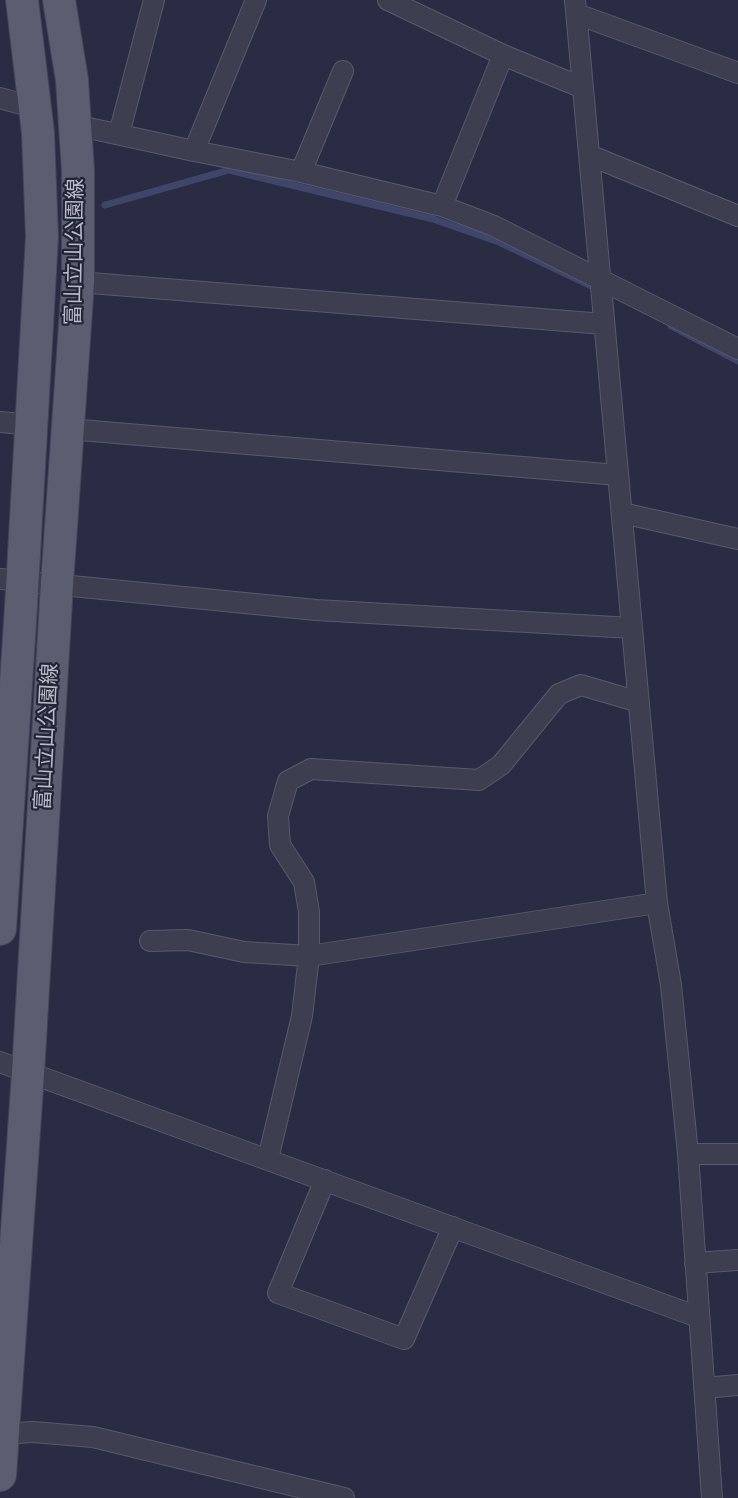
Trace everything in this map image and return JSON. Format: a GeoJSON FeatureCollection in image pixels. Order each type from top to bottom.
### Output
{"type":"FeatureCollection","features":[{"type":"Feature","properties":{"kind":"main road","name":"富山立山公園線"},"geometry":{"type":"LineString","coordinates":[[0,929],[11,580],[32,425],[42,237],[36,108],[22,0]]}},
{"type":"Feature","properties":{"kind":"main road","name":"富山立山公園線"},"geometry":{"type":"LineString","coordinates":[[0,1475],[14,1067],[57,584],[78,282],[78,171],[72,80],[59,0]]}},
{"type":"Feature","properties":{"kind":"street"},"geometry":{"type":"LineString","coordinates":[[119,134],[154,0]]}},
{"type":"Feature","properties":{"kind":"street"},"geometry":{"type":"LineString","coordinates":[[194,151],[256,0]]}},
{"type":"Feature","properties":{"kind":"street"},"geometry":{"type":"LineString","coordinates":[[388,0],[503,54],[583,88]]}},
{"type":"Feature","properties":{"kind":"street"},"geometry":{"type":"LineString","coordinates":[[712,1498],[688,1154],[671,985],[657,903],[576,7],[738,74]]}},
{"type":"Feature","properties":{"kind":"street"},"geometry":{"type":"LineString","coordinates":[[442,206],[503,54]]}},
{"type":"Feature","properties":{"kind":"street"},"geometry":{"type":"LineString","coordinates":[[301,172],[343,71]]}},
{"type":"Feature","properties":{"kind":"street"},"geometry":{"type":"LineString","coordinates":[[0,98],[36,108]]}},
{"type":"Feature","properties":{"kind":"street"},"geometry":{"type":"LineString","coordinates":[[75,125],[301,172],[442,206],[494,226],[738,349]]}},
{"type":"Feature","properties":{"kind":"street"},"geometry":{"type":"LineString","coordinates":[[589,155],[738,216]]}},
{"type":"Feature","properties":{"kind":"street"},"geometry":{"type":"LineString","coordinates":[[78,282],[604,324]]}},
{"type":"Feature","properties":{"kind":"street"},"geometry":{"type":"LineString","coordinates":[[0,422],[32,425]]}},
{"type":"Feature","properties":{"kind":"street"},"geometry":{"type":"LineString","coordinates":[[68,429],[618,475]]}},
{"type":"Feature","properties":{"kind":"street"},"geometry":{"type":"LineString","coordinates":[[622,513],[738,539]]}},
{"type":"Feature","properties":{"kind":"street"},"geometry":{"type":"LineString","coordinates":[[11,580],[316,610],[632,628]]}},
{"type":"Feature","properties":{"kind":"street"},"geometry":{"type":"LineString","coordinates":[[268,1159],[302,1016],[309,956],[309,912],[304,882],[280,845],[278,816],[288,781],[311,769],[479,780],[501,765],[559,694],[581,684],[639,702]]}},
{"type":"Feature","properties":{"kind":"street"},"geometry":{"type":"LineString","coordinates":[[150,941],[188,940],[244,952],[309,956],[657,903]]}},
{"type":"Feature","properties":{"kind":"street"},"geometry":{"type":"LineString","coordinates":[[14,1067],[698,1317]]}},
{"type":"Feature","properties":{"kind":"street"},"geometry":{"type":"LineString","coordinates":[[688,1154],[738,1154]]}},
{"type":"Feature","properties":{"kind":"street"},"geometry":{"type":"LineString","coordinates":[[325,1180],[278,1293],[404,1339],[453,1227]]}},
{"type":"Feature","properties":{"kind":"street"},"geometry":{"type":"LineString","coordinates":[[695,1263],[738,1260]]}},
{"type":"Feature","properties":{"kind":"street"},"geometry":{"type":"LineString","coordinates":[[704,1388],[738,1385]]}},
{"type":"Feature","properties":{"kind":"street"},"geometry":{"type":"LineString","coordinates":[[1,1434],[33,1432],[93,1437],[344,1498]]}},
{"type":"Feature","properties":{"kind":"waterway"},"geometry":{"type":"LineString","coordinates":[[105,205],[229,170],[433,219],[499,242],[600,290]]}},
{"type":"Feature","properties":{"kind":"waterway"},"geometry":{"type":"LineString","coordinates":[[671,326],[738,361]]}}]}
